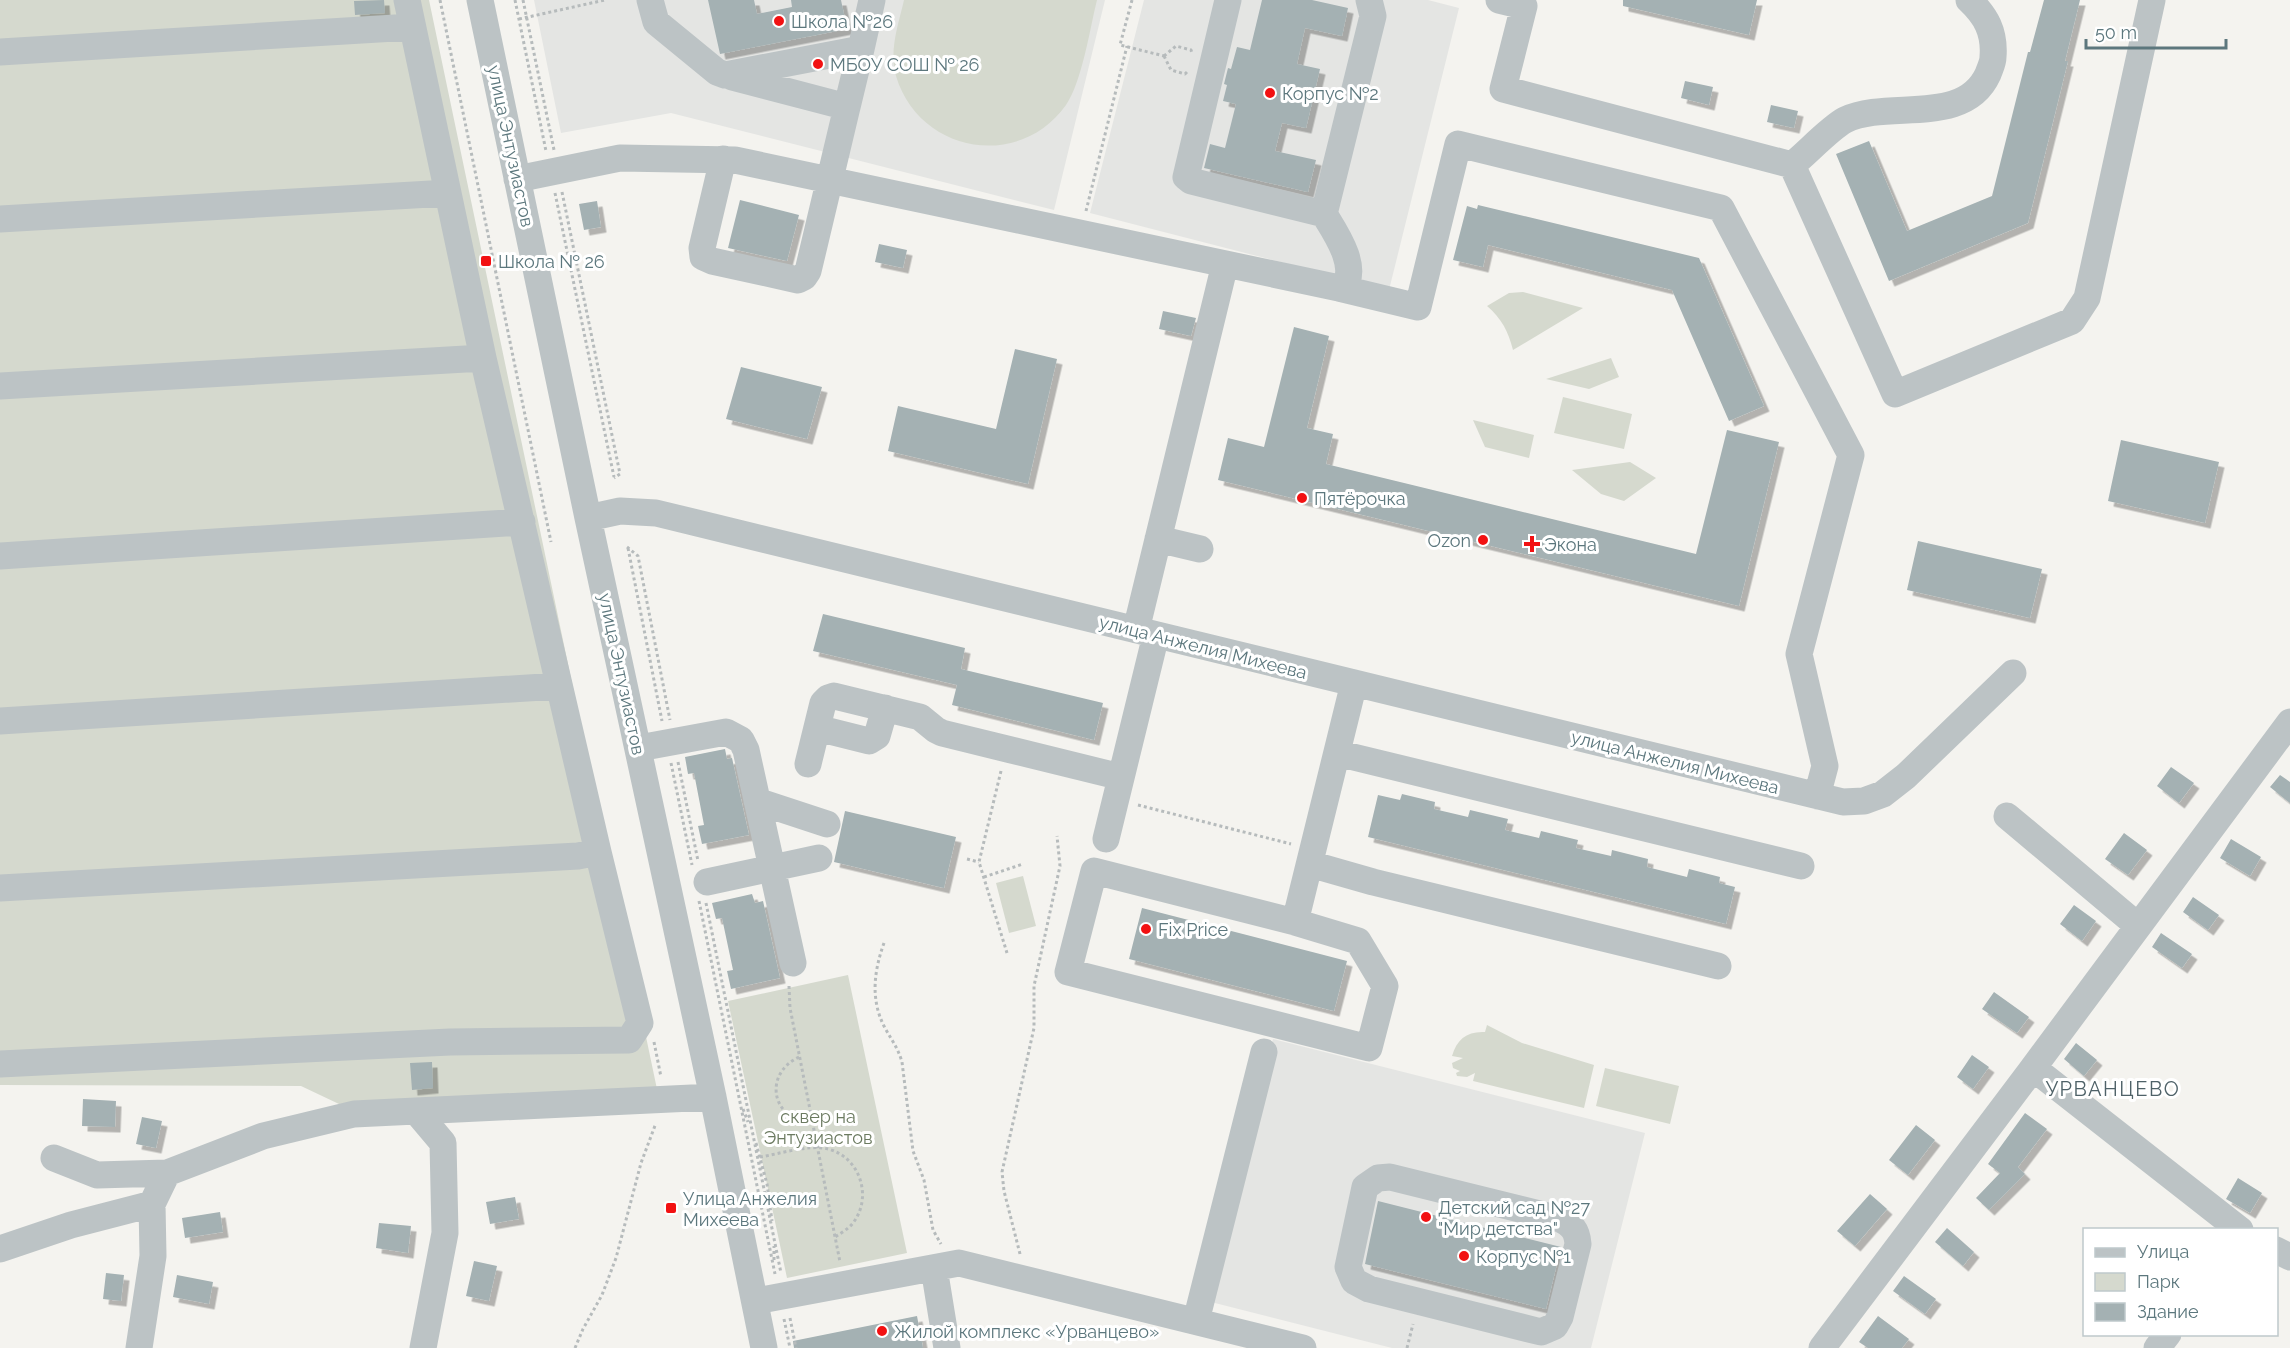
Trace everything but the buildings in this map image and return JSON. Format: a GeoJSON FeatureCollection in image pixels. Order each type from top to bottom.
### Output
{"type":"FeatureCollection","features":[{"type":"Feature","properties":{"kind":"street"},"geometry":{"type":"LineString","coordinates":[[0,1064],[450,1042],[629,1040],[640,1023],[483,358],[407,0]]}},
{"type":"Feature","properties":{"kind":"street","name":"улица Энтузиастов"},"geometry":{"type":"LineString","coordinates":[[480,0],[588,518],[713,1097],[774,1297],[764,1348]]}},
{"type":"Feature","properties":{"kind":"street"},"geometry":{"type":"LineString","coordinates":[[650,0],[656,22],[712,68],[725,75],[847,107]]}},
{"type":"Feature","properties":{"kind":"street"},"geometry":{"type":"LineString","coordinates":[[723,159],[702,248],[703,257],[792,280],[804,277],[808,271],[873,0]]}},
{"type":"Feature","properties":{"kind":"street"},"geometry":{"type":"LineString","coordinates":[[1228,0],[1203,66],[1185,173],[1188,179],[1324,214]]}},
{"type":"Feature","properties":{"kind":"street"},"geometry":{"type":"LineString","coordinates":[[1339,288],[1342,289],[1345,285],[1348,272],[1347,258],[1324,214],[1373,16],[1369,0]]}},
{"type":"Feature","properties":{"kind":"street"},"geometry":{"type":"LineString","coordinates":[[1499,0],[1524,6],[1503,89],[1792,165]]}},
{"type":"Feature","properties":{"kind":"street"},"geometry":{"type":"LineString","coordinates":[[1792,165],[1845,121],[1870,112],[1949,106],[1967,99],[1983,84],[1993,61],[1994,40],[1982,13],[1969,0]]}},
{"type":"Feature","properties":{"kind":"street"},"geometry":{"type":"LineString","coordinates":[[1792,165],[1895,394],[2072,321],[2087,298],[2152,0]]}},
{"type":"Feature","properties":{"kind":"street"},"geometry":{"type":"LineString","coordinates":[[0,52],[412,27]]}},
{"type":"Feature","properties":{"kind":"street"},"geometry":{"type":"LineString","coordinates":[[725,75],[861,49]]}},
{"type":"Feature","properties":{"kind":"street"},"geometry":{"type":"LineString","coordinates":[[517,179],[620,158],[723,159],[830,179],[1339,288],[1418,308],[1458,144],[1721,208],[1851,455],[1799,654],[1825,766],[1817,796]]}},
{"type":"Feature","properties":{"kind":"street"},"geometry":{"type":"LineString","coordinates":[[0,219],[448,193]]}},
{"type":"Feature","properties":{"kind":"street"},"geometry":{"type":"LineString","coordinates":[[1106,839],[1118,788],[1146,633],[1158,539],[1225,264]]}},
{"type":"Feature","properties":{"kind":"street"},"geometry":{"type":"LineString","coordinates":[[0,387],[483,358]]}},
{"type":"Feature","properties":{"kind":"street","name":"улица Анжелия Михеева"},"geometry":{"type":"LineString","coordinates":[[588,518],[620,511],[656,513],[1843,802],[1864,801],[1883,794],[1905,776],[2013,673]]}},
{"type":"Feature","properties":{"kind":"street"},"geometry":{"type":"LineString","coordinates":[[0,556],[522,522]]}},
{"type":"Feature","properties":{"kind":"street"},"geometry":{"type":"LineString","coordinates":[[1158,539],[1200,549]]}},
{"type":"Feature","properties":{"kind":"street"},"geometry":{"type":"LineString","coordinates":[[1295,922],[1354,683]]}},
{"type":"Feature","properties":{"kind":"street"},"geometry":{"type":"LineString","coordinates":[[0,722],[559,686]]}},
{"type":"Feature","properties":{"kind":"street"},"geometry":{"type":"LineString","coordinates":[[808,764],[823,703],[831,696],[923,718],[942,733],[1006,749],[1118,788]]}},
{"type":"Feature","properties":{"kind":"street"},"geometry":{"type":"LineString","coordinates":[[1822,1348],[2290,722]]}},
{"type":"Feature","properties":{"kind":"street"},"geometry":{"type":"LineString","coordinates":[[639,748],[726,732],[741,740],[746,750],[793,963]]}},
{"type":"Feature","properties":{"kind":"street"},"geometry":{"type":"LineString","coordinates":[[1337,753],[1801,866]]}},
{"type":"Feature","properties":{"kind":"street"},"geometry":{"type":"LineString","coordinates":[[757,801],[827,824]]}},
{"type":"Feature","properties":{"kind":"street"},"geometry":{"type":"LineString","coordinates":[[2007,816],[2138,926]]}},
{"type":"Feature","properties":{"kind":"street"},"geometry":{"type":"LineString","coordinates":[[0,888],[578,856],[598,852]]}},
{"type":"Feature","properties":{"kind":"street"},"geometry":{"type":"LineString","coordinates":[[1312,857],[1372,882],[1718,966]]}},
{"type":"Feature","properties":{"kind":"street"},"geometry":{"type":"LineString","coordinates":[[700,882],[819,858]]}},
{"type":"Feature","properties":{"kind":"street"},"geometry":{"type":"LineString","coordinates":[[1094,871],[1295,922],[1358,941],[1385,986],[1369,1048],[1068,972],[1094,871]]}},
{"type":"Feature","properties":{"kind":"street"},"geometry":{"type":"LineString","coordinates":[[1196,1321],[1264,1052]]}},
{"type":"Feature","properties":{"kind":"street"},"geometry":{"type":"LineString","coordinates":[[2033,1068],[2237,1228]]}},
{"type":"Feature","properties":{"kind":"street"},"geometry":{"type":"LineString","coordinates":[[54,1158],[97,1175],[167,1173],[263,1136],[354,1113],[713,1097]]}},
{"type":"Feature","properties":{"kind":"street"},"geometry":{"type":"LineString","coordinates":[[416,1112],[443,1143],[445,1233],[423,1348]]}},
{"type":"Feature","properties":{"kind":"street"},"geometry":{"type":"LineString","coordinates":[[139,1348],[153,1256],[152,1204],[167,1173]]}},
{"type":"Feature","properties":{"kind":"street"},"geometry":{"type":"LineString","coordinates":[[1390,1177],[1569,1223],[1577,1234],[1578,1244],[1560,1317],[1550,1330],[1530,1339],[1369,1289],[1354,1281],[1347,1267],[1365,1187],[1378,1178],[1390,1177]]}},
{"type":"Feature","properties":{"kind":"street"},"geometry":{"type":"LineString","coordinates":[[0,1249],[70,1224],[152,1204]]}},
{"type":"Feature","properties":{"kind":"street"},"geometry":{"type":"LineString","coordinates":[[946,1348],[947,1265]]}},
{"type":"Feature","properties":{"kind":"street"},"geometry":{"type":"LineString","coordinates":[[774,1297],[947,1265],[1026,1279],[1303,1348]]}},
{"type":"Feature","properties":{"kind":"street"},"geometry":{"type":"LineString","coordinates":[[2157,1348],[2167,1336]]}},
{"type":"Feature","properties":{"kind":"path"},"geometry":{"type":"LineString","coordinates":[[515,0],[554,171],[620,474],[614,478],[554,171],[523,0]]}},
{"type":"Feature","properties":{"kind":"path"},"geometry":{"type":"LineString","coordinates":[[519,19],[605,0]]}},
{"type":"Feature","properties":{"kind":"path"},"geometry":{"type":"LineString","coordinates":[[1132,0],[1120,45],[1164,56],[1171,70],[1185,74],[1203,66],[1191,50],[1176,46],[1164,56]]}},
{"type":"Feature","properties":{"kind":"path"},"geometry":{"type":"LineString","coordinates":[[1080,233],[1127,46]]}},
{"type":"Feature","properties":{"kind":"path"},"geometry":{"type":"LineString","coordinates":[[774,1268],[740,1102],[700,882],[670,742],[638,556],[627,547],[700,882],[774,1236],[774,1268],[774,1297],[796,1348]]}},
{"type":"Feature","properties":{"kind":"path"},"geometry":{"type":"LineString","coordinates":[[1006,749],[979,862],[1007,953]]}},
{"type":"Feature","properties":{"kind":"path"},"geometry":{"type":"LineString","coordinates":[[1118,788],[1312,857]]}},
{"type":"Feature","properties":{"kind":"path"},"geometry":{"type":"LineString","coordinates":[[1026,1279],[1004,1191],[1002,1172],[1034,1028],[1034,986],[1060,866],[1057,836]]}},
{"type":"Feature","properties":{"kind":"path"},"geometry":{"type":"LineString","coordinates":[[967,859],[979,862]]}},
{"type":"Feature","properties":{"kind":"path"},"geometry":{"type":"LineString","coordinates":[[984,877],[1023,864]]}},
{"type":"Feature","properties":{"kind":"path"},"geometry":{"type":"LineString","coordinates":[[884,943],[877,963],[875,979],[879,1011],[885,1028],[899,1050],[913,1151],[924,1180],[933,1230],[947,1265]]}},
{"type":"Feature","properties":{"kind":"path"},"geometry":{"type":"LineString","coordinates":[[790,1008],[844,1284]]}},
{"type":"Feature","properties":{"kind":"path"},"geometry":{"type":"LineString","coordinates":[[799,1057],[785,1065],[781,1072],[777,1080],[777,1096],[783,1110],[789,1116],[812,1123]]}},
{"type":"Feature","properties":{"kind":"path"},"geometry":{"type":"LineString","coordinates":[[575,1348],[582,1329],[602,1295],[616,1258],[641,1163],[666,1099]]}},
{"type":"Feature","properties":{"kind":"path"},"geometry":{"type":"LineString","coordinates":[[740,1102],[760,1157],[770,1200],[774,1236],[774,1297],[790,1348]]}},
{"type":"Feature","properties":{"kind":"path"},"geometry":{"type":"LineString","coordinates":[[760,1157],[817,1147],[828,1149],[848,1160],[861,1179],[862,1202],[853,1223],[835,1237]]}},
{"type":"Feature","properties":{"kind":"shaded area","name":"МБОУ СОШ № 26"},"geometry":{"type":"Polygon","coordinates":[[[534,0],[1105,0],[1054,210],[671,113],[561,133],[534,0]]]}},
{"type":"Feature","properties":{"kind":"shaded area"},"geometry":{"type":"Polygon","coordinates":[[[1144,0],[1428,0],[1459,8],[1389,290],[1090,213],[1144,0]]]}},
{"type":"Feature","properties":{"kind":"shaded area","name":"Детский сад №27 \"Мир детства\""},"geometry":{"type":"Polygon","coordinates":[[[1273,1039],[1645,1133],[1591,1348],[1392,1348],[1207,1301],[1273,1039]]]}},
{"type":"Feature","properties":{"kind":"green space"},"geometry":{"type":"Polygon","coordinates":[[[0,0],[429,0],[658,1094],[339,1104],[301,1086],[0,1085],[0,0]]]}},
{"type":"Feature","properties":{"kind":"green space"},"geometry":{"type":"Polygon","coordinates":[[[904,0],[1097,0],[1077,83],[1066,105],[1046,126],[1023,139],[998,145],[972,144],[948,136],[926,122],[908,102],[894,66],[895,38],[904,0]]]}},
{"type":"Feature","properties":{"kind":"green space"},"geometry":{"type":"Polygon","coordinates":[[[1523,292],[1583,308],[1513,350],[1504,326],[1487,306],[1509,293],[1523,292]]]}},
{"type":"Feature","properties":{"kind":"green space"},"geometry":{"type":"Polygon","coordinates":[[[1611,358],[1619,377],[1589,389],[1546,379],[1611,358]]]}},
{"type":"Feature","properties":{"kind":"green space"},"geometry":{"type":"Polygon","coordinates":[[[1563,397],[1632,414],[1624,449],[1554,433],[1563,397]]]}},
{"type":"Feature","properties":{"kind":"green space"},"geometry":{"type":"Polygon","coordinates":[[[1473,420],[1534,435],[1529,458],[1485,447],[1473,420]]]}},
{"type":"Feature","properties":{"kind":"green space"},"geometry":{"type":"Polygon","coordinates":[[[1630,462],[1656,478],[1624,501],[1601,494],[1572,470],[1630,462]]]}},
{"type":"Feature","properties":{"kind":"green space"},"geometry":{"type":"Polygon","coordinates":[[[1023,876],[1036,926],[1009,933],[996,883],[1023,876]]]}},
{"type":"Feature","properties":{"kind":"green space","name":"сквер на Энтузиастов"},"geometry":{"type":"Polygon","coordinates":[[[848,975],[907,1253],[787,1278],[728,1001],[848,975]]]}},
{"type":"Feature","properties":{"kind":"green space"},"geometry":{"type":"Polygon","coordinates":[[[1487,1025],[1522,1043],[1594,1065],[1584,1108],[1473,1081],[1475,1073],[1467,1077],[1457,1076],[1456,1073],[1460,1071],[1453,1068],[1452,1063],[1463,1058],[1452,1056],[1457,1045],[1468,1035],[1485,1032],[1487,1025]]]}},
{"type":"Feature","properties":{"kind":"green space"},"geometry":{"type":"Polygon","coordinates":[[[1605,1068],[1679,1086],[1670,1124],[1596,1106],[1605,1068]]]}},
{"type":"Feature","properties":{"kind":"place","name":"Школа №26"},"geometry":{"type":"Point","coordinates":[779,21]}},
{"type":"Feature","properties":{"kind":"place","name":"МБОУ СОШ № 26"},"geometry":{"type":"Point","coordinates":[818,64]}},
{"type":"Feature","properties":{"kind":"place","name":"Корпус №2"},"geometry":{"type":"Point","coordinates":[1270,93]}},
{"type":"Feature","properties":{"kind":"place","name":"Школа № 26"},"geometry":{"type":"Point","coordinates":[486,261]}},
{"type":"Feature","properties":{"kind":"place","name":"Пятёрочка"},"geometry":{"type":"Point","coordinates":[1302,498]}},
{"type":"Feature","properties":{"kind":"place","name":"Ozon"},"geometry":{"type":"Point","coordinates":[1483,540]}},
{"type":"Feature","properties":{"kind":"place","name":"Экона"},"geometry":{"type":"Point","coordinates":[1532,544]}},
{"type":"Feature","properties":{"kind":"place","name":"Fix Price"},"geometry":{"type":"Point","coordinates":[1146,929]}},
{"type":"Feature","properties":{"kind":"place","name":"Улица Анжелия Михеева"},"geometry":{"type":"Point","coordinates":[671,1208]}},
{"type":"Feature","properties":{"kind":"place","name":"Детский сад №27 \"Мир детства\""},"geometry":{"type":"Point","coordinates":[1426,1217]}},
{"type":"Feature","properties":{"kind":"place","name":"Корпус №1"},"geometry":{"type":"Point","coordinates":[1464,1256]}},
{"type":"Feature","properties":{"kind":"place","name":"Жилой комплекс «Урванцево»"},"geometry":{"type":"Point","coordinates":[882,1331]}},
{"type":"Feature","properties":{"kind":"district","name":"УРВАНЦЕВО"},"geometry":{"type":"Point","coordinates":[2113,1089]}}]}
